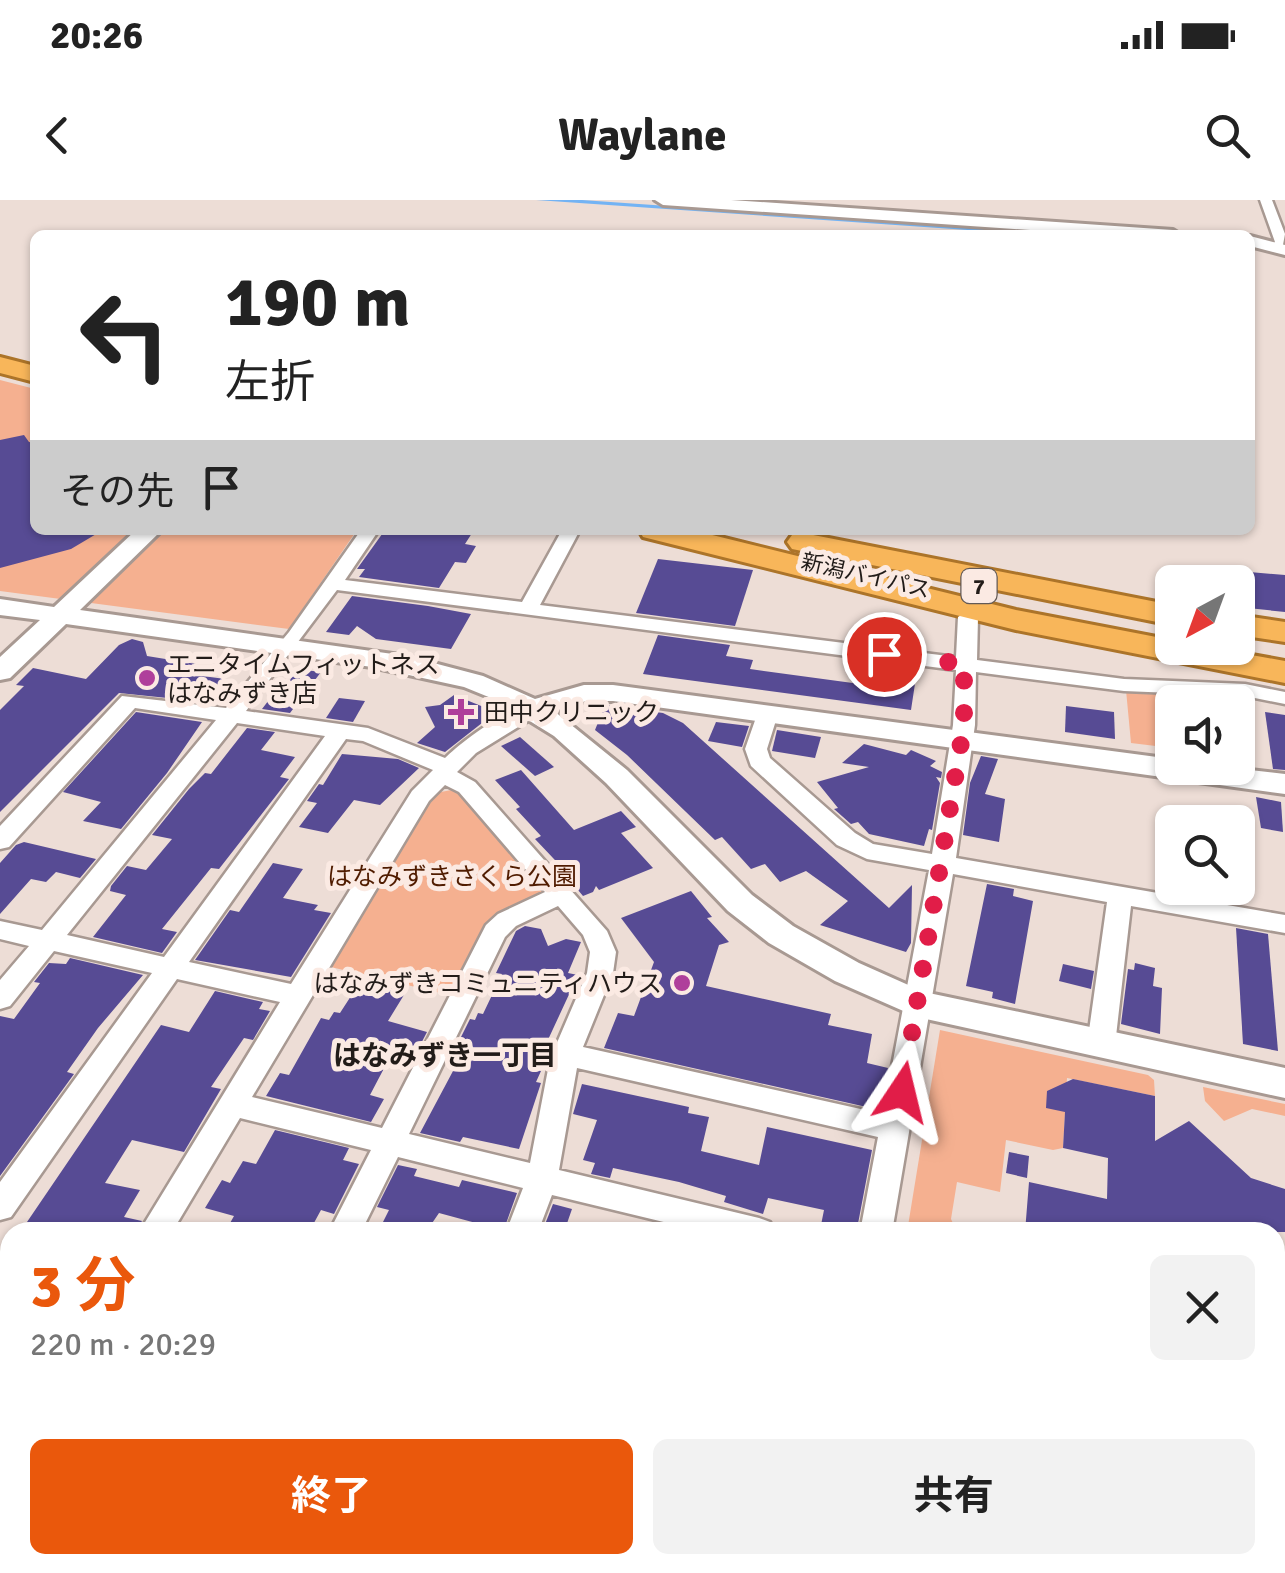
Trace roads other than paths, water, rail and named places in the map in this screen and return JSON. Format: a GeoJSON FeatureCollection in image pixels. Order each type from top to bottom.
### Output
{"type":"FeatureCollection","features":[{"type":"Feature","properties":{"kind":"highway"},"geometry":{"type":"LineString","coordinates":[[0,348],[30,356]]}},
{"type":"Feature","properties":{"kind":"highway"},"geometry":{"type":"LineString","coordinates":[[0,365],[30,373]]}},
{"type":"Feature","properties":{"kind":"highway"},"geometry":{"type":"LineString","coordinates":[[674,535],[1016,620],[1285,672]]}},
{"type":"Feature","properties":{"kind":"highway","name":"新潟バイパス"},"geometry":{"type":"LineString","coordinates":[[698,535],[1030,614],[1155,637]]}},
{"type":"Feature","properties":{"kind":"highway","name":"新潟バイパス"},"geometry":{"type":"LineString","coordinates":[[768,535],[1034,599],[1155,622]]}},
{"type":"Feature","properties":{"kind":"highway"},"geometry":{"type":"LineString","coordinates":[[788,540],[1155,612]]}},
{"type":"Feature","properties":{"kind":"highway"},"geometry":{"type":"LineString","coordinates":[[1255,628],[1285,632]]}},
{"type":"Feature","properties":{"kind":"highway"},"geometry":{"type":"LineString","coordinates":[[1255,639],[1285,645]]}},
{"type":"Feature","properties":{"kind":"highway"},"geometry":{"type":"LineString","coordinates":[[1255,655],[1285,660]]}},
{"type":"Feature","properties":{"kind":"street"},"geometry":{"type":"LineString","coordinates":[[663,200],[1100,230]]}},
{"type":"Feature","properties":{"kind":"street"},"geometry":{"type":"LineString","coordinates":[[1255,241],[1281,248],[1279,219],[1266,200]]}},
{"type":"Feature","properties":{"kind":"street"},"geometry":{"type":"LineString","coordinates":[[0,672],[145,535]]}},
{"type":"Feature","properties":{"kind":"street"},"geometry":{"type":"LineString","coordinates":[[0,999],[287,648],[366,535]]}},
{"type":"Feature","properties":{"kind":"street"},"geometry":{"type":"LineString","coordinates":[[528,610],[566,535]]}},
{"type":"Feature","properties":{"kind":"street"},"geometry":{"type":"LineString","coordinates":[[332,584],[1124,684],[1245,690],[1285,698]]}},
{"type":"Feature","properties":{"kind":"street"},"geometry":{"type":"LineString","coordinates":[[0,607],[430,671],[533,708],[596,758],[708,872],[766,924],[824,962],[917,1004],[1285,1083]]}},
{"type":"Feature","properties":{"kind":"street"},"geometry":{"type":"LineString","coordinates":[[878,1222],[961,741],[968,617]]}},
{"type":"Feature","properties":{"kind":"street"},"geometry":{"type":"LineString","coordinates":[[161,1222],[420,796],[468,748],[533,708],[584,693],[613,693],[1285,784]]}},
{"type":"Feature","properties":{"kind":"street"},"geometry":{"type":"LineString","coordinates":[[0,840],[130,701],[368,734],[445,770],[467,786],[562,894],[594,931],[603,952],[600,974],[566,1054],[542,1179],[526,1222]]}},
{"type":"Feature","properties":{"kind":"street"},"geometry":{"type":"LineString","coordinates":[[768,714],[756,749],[759,761],[846,840],[867,851],[1285,924]]}},
{"type":"Feature","properties":{"kind":"street"},"geometry":{"type":"LineString","coordinates":[[0,1207],[340,731]]}},
{"type":"Feature","properties":{"kind":"street"},"geometry":{"type":"LineString","coordinates":[[350,1222],[495,932],[507,920],[562,894]]}},
{"type":"Feature","properties":{"kind":"street"},"geometry":{"type":"LineString","coordinates":[[1101,1045],[1120,896]]}},
{"type":"Feature","properties":{"kind":"street"},"geometry":{"type":"LineString","coordinates":[[0,930],[298,996]]}},
{"type":"Feature","properties":{"kind":"street"},"geometry":{"type":"LineString","coordinates":[[566,1054],[895,1129]]}},
{"type":"Feature","properties":{"kind":"street"},"geometry":{"type":"LineString","coordinates":[[232,1104],[542,1179],[689,1222]]}},
{"type":"Feature","properties":{"kind":"water"},"geometry":{"type":"Polygon","coordinates":[[[536,200],[1011,230],[969,230],[536,200]]]}},
{"type":"Feature","properties":{"kind":"place","name":"エニタイムフィットネス はなみずき店"},"geometry":{"type":"Point","coordinates":[147,678]}},
{"type":"Feature","properties":{"kind":"place","name":"田中クリニック"},"geometry":{"type":"Point","coordinates":[461,712]}},
{"type":"Feature","properties":{"kind":"place","name":"はなみずきコミュニティハウス"},"geometry":{"type":"Point","coordinates":[682,983]}},
{"type":"Feature","properties":{"kind":"district","name":"はなみずき一丁目"},"geometry":{"type":"Point","coordinates":[445,1055]}},
{"type":"Feature","properties":{"kind":"park label","name":"はなみずきさくら公園"},"geometry":{"type":"Point","coordinates":[452,876]}}]}
